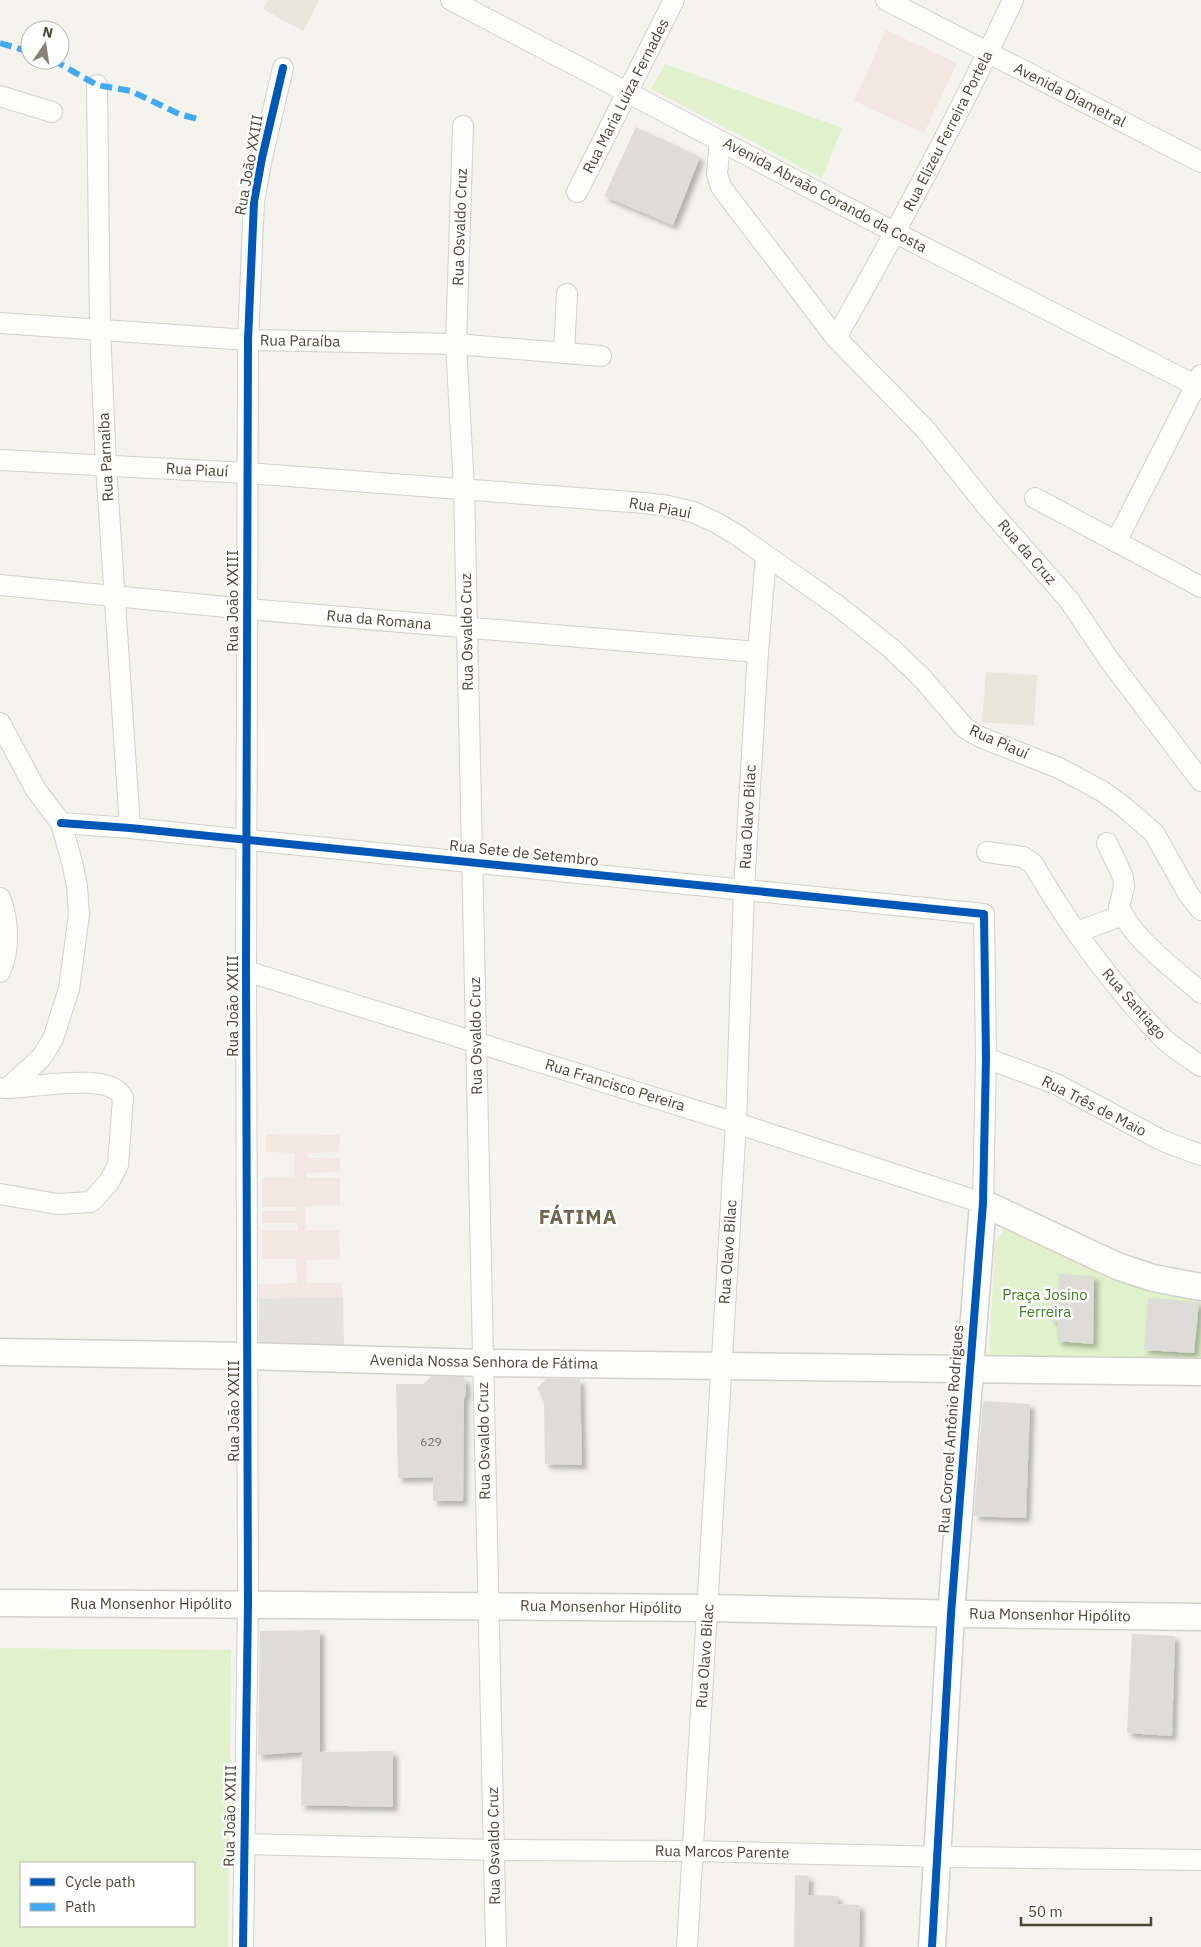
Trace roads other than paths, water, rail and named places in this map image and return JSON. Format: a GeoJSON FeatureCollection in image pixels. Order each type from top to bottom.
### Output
{"type":"FeatureCollection","features":[{"type":"Feature","properties":{"kind":"street","name":"Avenida Abraão Corando da Costa"},"geometry":{"type":"LineString","coordinates":[[451,0],[896,233],[1199,382]]}},
{"type":"Feature","properties":{"kind":"street","name":"Rua Maria Luiza Fernades"},"geometry":{"type":"LineString","coordinates":[[578,192],[674,0]]}},
{"type":"Feature","properties":{"kind":"street","name":"Avenida Diametral"},"geometry":{"type":"LineString","coordinates":[[886,0],[1201,162]]}},
{"type":"Feature","properties":{"kind":"street","name":"Rua Elizeu Ferreira Portela"},"geometry":{"type":"LineString","coordinates":[[836,338],[896,233],[1013,0]]}},
{"type":"Feature","properties":{"kind":"street","name":"Rua João XXIII"},"geometry":{"type":"LineString","coordinates":[[243,1947],[243,1844],[248,1605],[246,972],[248,340],[254,202],[283,68]]}},
{"type":"Feature","properties":{"kind":"street","name":"Rua Parnaíba"},"geometry":{"type":"LineString","coordinates":[[97,84],[100,329],[106,466],[130,828]]}},
{"type":"Feature","properties":{"kind":"street"},"geometry":{"type":"LineString","coordinates":[[0,96],[52,112]]}},
{"type":"Feature","properties":{"kind":"street","name":"Rua Osvaldo Cruz"},"geometry":{"type":"LineString","coordinates":[[463,126],[456,344],[464,488],[496,1947]]}},
{"type":"Feature","properties":{"kind":"street","name":"Rua da Cruz"},"geometry":{"type":"LineString","coordinates":[[720,140],[717,174],[722,187],[836,338],[925,429],[989,509],[1069,600],[1110,661],[1201,781]]}},
{"type":"Feature","properties":{"kind":"street"},"geometry":{"type":"LineString","coordinates":[[564,353],[567,294]]}},
{"type":"Feature","properties":{"kind":"street","name":"Rua Paraíba"},"geometry":{"type":"LineString","coordinates":[[0,323],[248,340],[456,344],[601,356]]}},
{"type":"Feature","properties":{"kind":"street"},"geometry":{"type":"LineString","coordinates":[[1116,542],[1199,382]]}},
{"type":"Feature","properties":{"kind":"street","name":"Rua Piauí"},"geometry":{"type":"LineString","coordinates":[[0,460],[247,473],[464,488],[668,506],[693,512],[737,534],[838,606],[892,649],[923,679],[965,728],[980,737],[1059,768],[1102,791],[1124,807],[1154,833],[1189,896],[1201,910]]}},
{"type":"Feature","properties":{"kind":"street"},"geometry":{"type":"LineString","coordinates":[[1035,498],[1201,588]]}},
{"type":"Feature","properties":{"kind":"street","name":"Rua Olavo Bilac"},"geometry":{"type":"LineString","coordinates":[[687,1947],[736,1123],[744,889],[758,652],[766,556]]}},
{"type":"Feature","properties":{"kind":"street","name":"Rua da Romana"},"geometry":{"type":"LineString","coordinates":[[0,585],[247,609],[758,652]]}},
{"type":"Feature","properties":{"kind":"street"},"geometry":{"type":"LineString","coordinates":[[0,723],[36,790],[61,823],[77,886],[79,915],[69,989],[53,1038],[41,1058],[4,1088]]}},
{"type":"Feature","properties":{"kind":"street","name":"Rua Sete de Setembro"},"geometry":{"type":"LineString","coordinates":[[61,823],[130,828],[984,914]]}},
{"type":"Feature","properties":{"kind":"street"},"geometry":{"type":"LineString","coordinates":[[1106,843],[1123,877],[1124,888],[1118,907],[1123,915],[1142,939],[1201,993]]}},
{"type":"Feature","properties":{"kind":"street","name":"Rua Santiago"},"geometry":{"type":"LineString","coordinates":[[987,852],[1023,857],[1034,864],[1059,906],[1112,980],[1166,1040],[1201,1066]]}},
{"type":"Feature","properties":{"kind":"street"},"geometry":{"type":"LineString","coordinates":[[0,898],[5,910],[7,938],[0,972]]}},
{"type":"Feature","properties":{"kind":"street","name":"Rua Coronel Antônio Rodrigues"},"geometry":{"type":"LineString","coordinates":[[932,1947],[951,1614],[983,1203],[986,1058],[984,914]]}},
{"type":"Feature","properties":{"kind":"street"},"geometry":{"type":"LineString","coordinates":[[1077,932],[1123,915]]}},
{"type":"Feature","properties":{"kind":"street","name":"Rua Francisco Pereira"},"geometry":{"type":"LineString","coordinates":[[246,972],[736,1123],[983,1203]]}},
{"type":"Feature","properties":{"kind":"street","name":"Rua Três de Maio"},"geometry":{"type":"LineString","coordinates":[[986,1058],[1056,1084],[1163,1141],[1201,1155]]}},
{"type":"Feature","properties":{"kind":"street"},"geometry":{"type":"LineString","coordinates":[[0,1194],[57,1204],[91,1202],[109,1182],[118,1165],[124,1098],[121,1091],[116,1088],[90,1082],[4,1088]]}},
{"type":"Feature","properties":{"kind":"street"},"geometry":{"type":"LineString","coordinates":[[983,1203],[1117,1266],[1153,1278],[1201,1287]]}},
{"type":"Feature","properties":{"kind":"street","name":"Avenida Nossa Senhora de Fátima"},"geometry":{"type":"LineString","coordinates":[[0,1352],[248,1356],[482,1363],[969,1368]]}},
{"type":"Feature","properties":{"kind":"street"},"geometry":{"type":"LineString","coordinates":[[969,1368],[1201,1372]]}},
{"type":"Feature","properties":{"kind":"street","name":"Rua Monsenhor Hipólito"},"geometry":{"type":"LineString","coordinates":[[0,1603],[708,1608],[951,1614],[1201,1616]]}},
{"type":"Feature","properties":{"kind":"street","name":"Rua Marcos Parente"},"geometry":{"type":"LineString","coordinates":[[243,1844],[495,1850],[693,1851],[938,1857],[1201,1860]]}},
{"type":"Feature","properties":{"kind":"district","name":"FÁTIMA"},"geometry":{"type":"Point","coordinates":[578,1217]}},
{"type":"Feature","properties":{"kind":"park label","name":"Praça Josino Ferreira"},"geometry":{"type":"Point","coordinates":[1045,1304]}}]}
